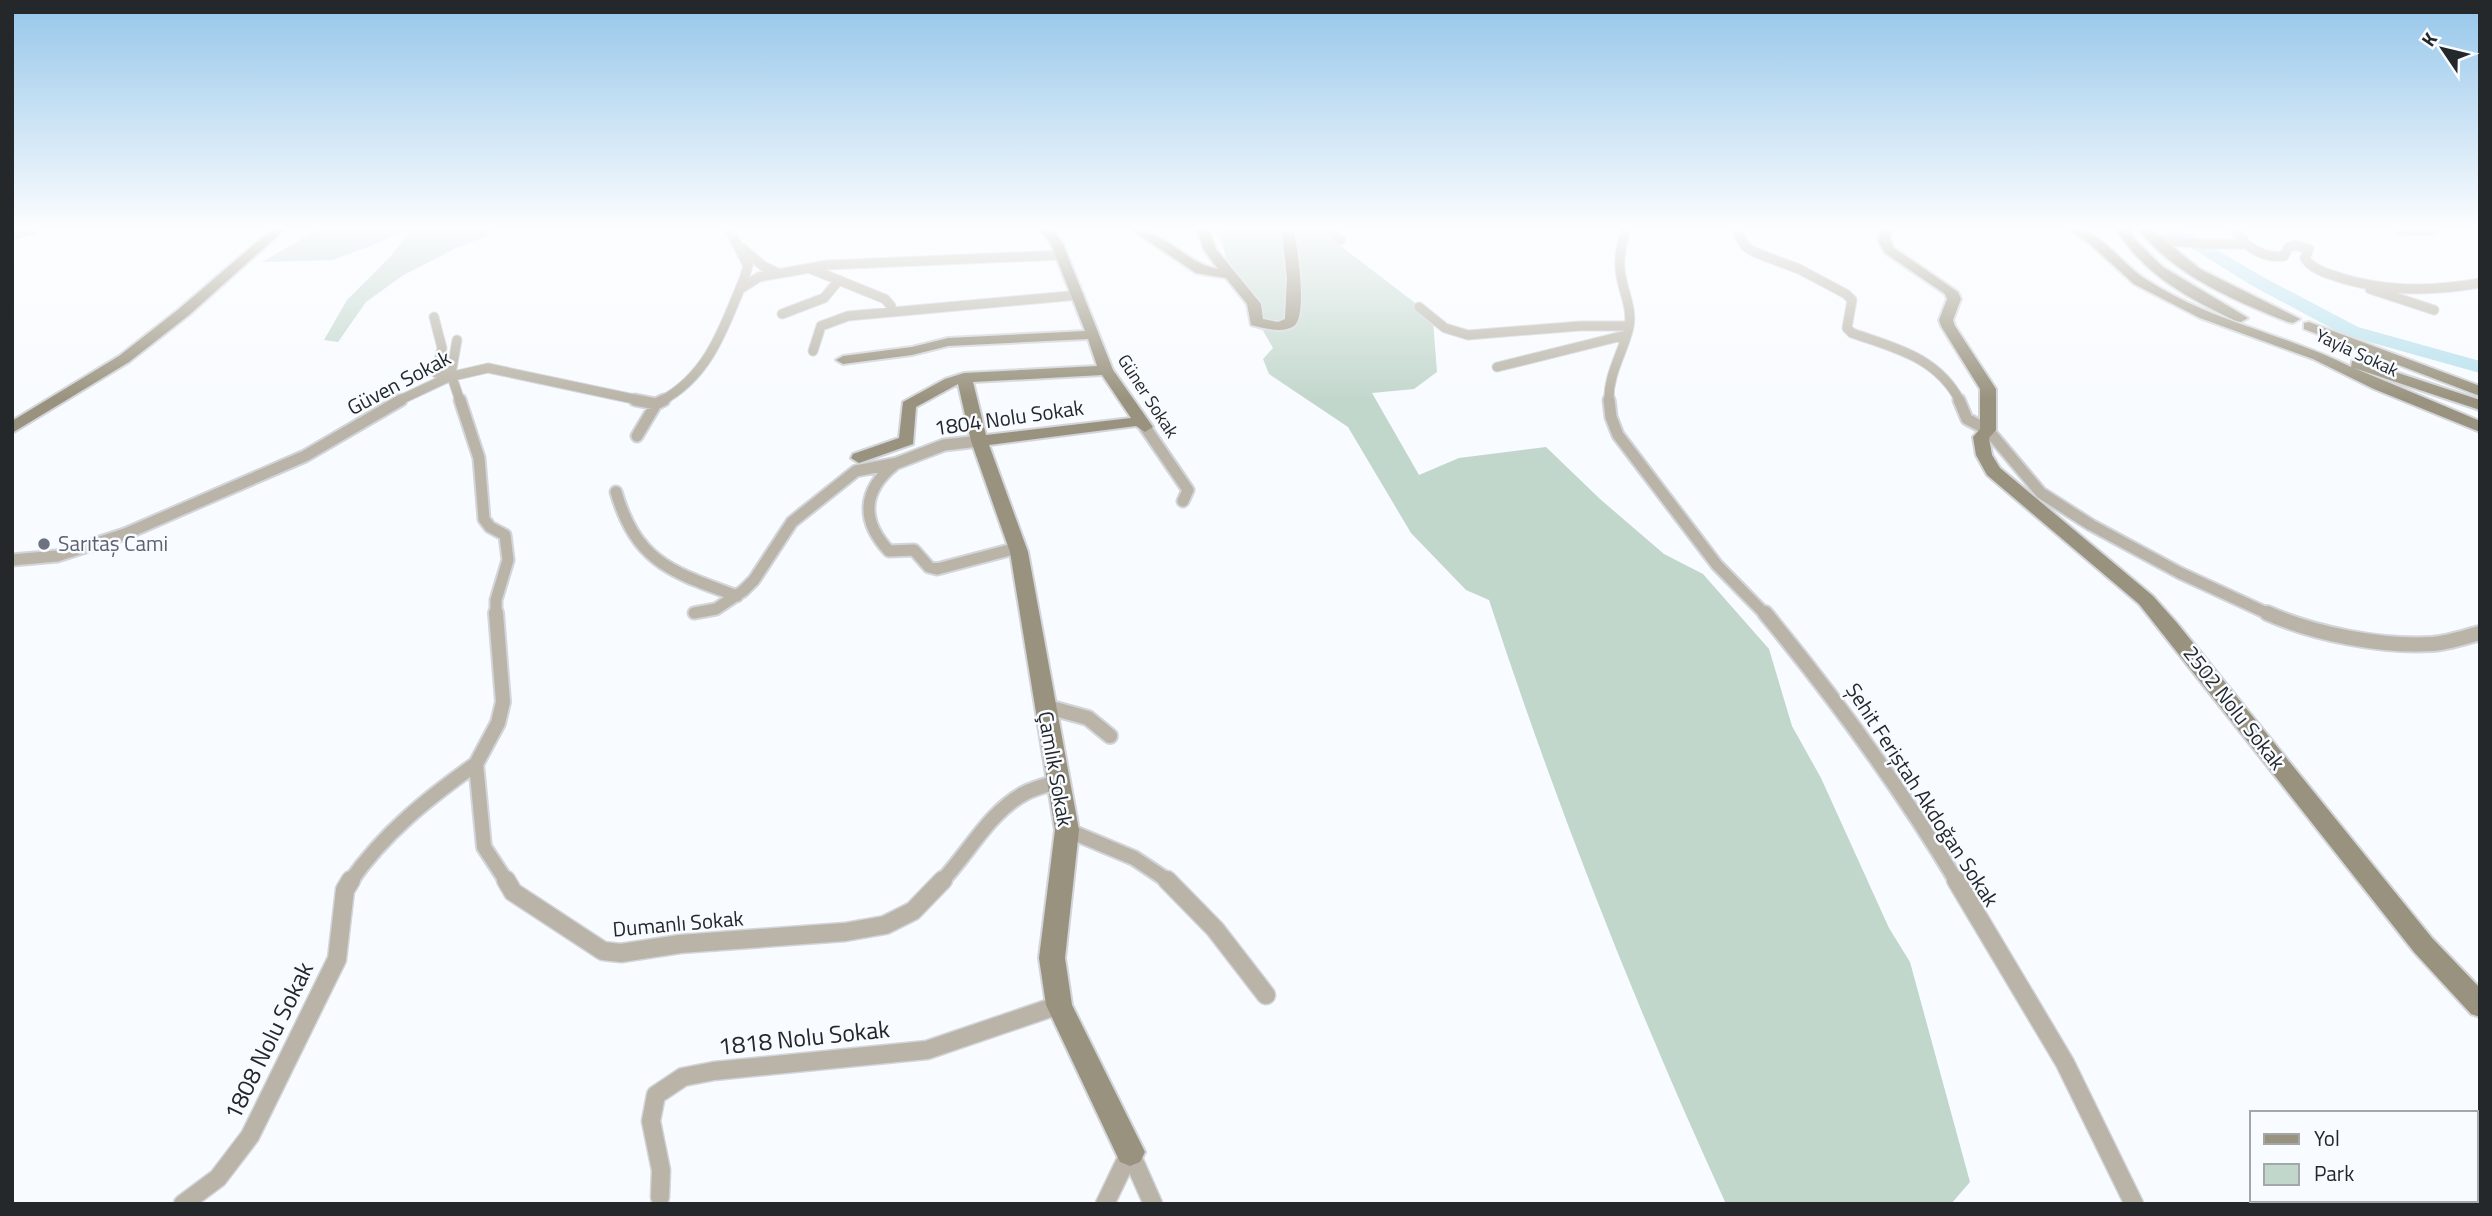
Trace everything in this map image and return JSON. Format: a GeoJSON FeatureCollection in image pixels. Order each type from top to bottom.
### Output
{"type":"FeatureCollection","features":[{"type":"Feature","properties":{"kind":"street"},"geometry":{"type":"LineString","coordinates":[[12,428],[124,359],[213,287]]}},
{"type":"Feature","properties":{"kind":"street"},"geometry":{"type":"LineString","coordinates":[[637,436],[656,404],[678,392],[708,364],[723,334],[740,287]]}},
{"type":"Feature","properties":{"kind":"street"},"geometry":{"type":"LineString","coordinates":[[739,290],[743,287]]}},
{"type":"Feature","properties":{"kind":"street"},"geometry":{"type":"LineString","coordinates":[[782,314],[815,303],[827,296],[834,287]]}},
{"type":"Feature","properties":{"kind":"street"},"geometry":{"type":"LineString","coordinates":[[855,287],[885,299],[891,306]]}},
{"type":"Feature","properties":{"kind":"street","name":"Güner Sokak"},"geometry":{"type":"LineString","coordinates":[[1075,287],[1106,370],[1188,490],[1183,501]]}},
{"type":"Feature","properties":{"kind":"street"},"geometry":{"type":"LineString","coordinates":[[1238,287],[1254,304],[1256,322],[1278,326],[1289,323],[1292,318],[1294,287]]}},
{"type":"Feature","properties":{"kind":"street"},"geometry":{"type":"LineString","coordinates":[[1624,287],[1629,310],[1628,331],[1611,376],[1609,397],[1611,417],[1624,443]]}},
{"type":"Feature","properties":{"kind":"street"},"geometry":{"type":"LineString","coordinates":[[1832,287],[1852,299],[1847,328],[1852,333],[1902,349],[1940,374],[1961,400],[1967,419],[1988,430],[2041,493],[2091,525],[2180,573],[2289,623],[2337,635],[2407,644],[2435,644],[2480,634]]}},
{"type":"Feature","properties":{"kind":"street"},"geometry":{"type":"LineString","coordinates":[[1943,287],[1951,292],[1954,299],[1947,320],[1948,326],[1988,389],[1988,430]]}},
{"type":"Feature","properties":{"kind":"street","name":"Yayla Sokak"},"geometry":{"type":"LineString","coordinates":[[2150,287],[2205,316],[2318,356],[2379,386],[2480,427]]}},
{"type":"Feature","properties":{"kind":"street"},"geometry":{"type":"LineString","coordinates":[[2182,287],[2283,337],[2480,405]]}},
{"type":"Feature","properties":{"kind":"street"},"geometry":{"type":"LineString","coordinates":[[2221,287],[2264,308],[2480,391]]}},
{"type":"Feature","properties":{"kind":"street"},"geometry":{"type":"LineString","coordinates":[[2363,287],[2434,310]]}},
{"type":"Feature","properties":{"kind":"street"},"geometry":{"type":"LineString","coordinates":[[2415,287],[2449,290],[2463,287]]}},
{"type":"Feature","properties":{"kind":"street"},"geometry":{"type":"LineString","coordinates":[[813,351],[821,326],[848,316],[1079,295]]}},
{"type":"Feature","properties":{"kind":"street"},"geometry":{"type":"LineString","coordinates":[[1419,307],[1445,328],[1468,335],[1580,326],[1628,331]]}},
{"type":"Feature","properties":{"kind":"street"},"geometry":{"type":"LineString","coordinates":[[434,317],[442,348],[436,373],[451,374]]}},
{"type":"Feature","properties":{"kind":"street"},"geometry":{"type":"LineString","coordinates":[[2259,326],[2256,323],[2260,317],[2293,319]]}},
{"type":"Feature","properties":{"kind":"street"},"geometry":{"type":"LineString","coordinates":[[2283,337],[2311,338],[2316,333],[2309,326]]}},
{"type":"Feature","properties":{"kind":"street"},"geometry":{"type":"LineString","coordinates":[[1497,367],[1628,331]]}},
{"type":"Feature","properties":{"kind":"street"},"geometry":{"type":"LineString","coordinates":[[843,360],[912,351],[948,342],[1092,335]]}},
{"type":"Feature","properties":{"kind":"street"},"geometry":{"type":"LineString","coordinates":[[457,340],[451,374],[479,458],[484,519],[491,527],[505,535],[508,560],[496,600],[496,639],[503,702],[498,723],[476,764]]}},
{"type":"Feature","properties":{"kind":"street","name":"Güven Sokak"},"geometry":{"type":"LineString","coordinates":[[12,560],[60,556],[277,470],[451,374],[488,368],[656,404]]}},
{"type":"Feature","properties":{"kind":"street"},"geometry":{"type":"LineString","coordinates":[[859,458],[907,441],[908,405],[950,382],[964,378],[1106,370]]}},
{"type":"Feature","properties":{"kind":"street","name":"Çamlık Sokak"},"geometry":{"type":"LineString","coordinates":[[964,378],[979,441],[1017,548],[1056,782],[1068,830],[1052,958],[1059,1005],[1130,1152]]}},
{"type":"Feature","properties":{"kind":"street","name":"1804 Nolu Sokak"},"geometry":{"type":"LineString","coordinates":[[694,613],[716,609],[737,596],[754,580],[792,522],[856,471],[897,463],[944,445],[1143,423]]}},
{"type":"Feature","properties":{"kind":"street","name":"2502 Nolu Sokak"},"geometry":{"type":"LineString","coordinates":[[1988,430],[1981,437],[1984,455],[1993,471],[2146,600],[2423,945],[2480,1006]]}},
{"type":"Feature","properties":{"kind":"street","name":"Şehit Feriştah Akdoğan Sokak"},"geometry":{"type":"LineString","coordinates":[[1624,443],[1717,565],[1764,611],[1831,693],[1927,832],[2065,1063],[2134,1204]]}},
{"type":"Feature","properties":{"kind":"street"},"geometry":{"type":"LineString","coordinates":[[897,463],[885,470],[873,485],[867,509],[871,527],[889,551],[914,550],[929,567],[937,569],[1017,548]]}},
{"type":"Feature","properties":{"kind":"street"},"geometry":{"type":"LineString","coordinates":[[616,492],[628,529],[653,559],[680,575],[737,596]]}},
{"type":"Feature","properties":{"kind":"street"},"geometry":{"type":"LineString","coordinates":[[1044,706],[1088,718],[1110,736]]}},
{"type":"Feature","properties":{"kind":"street","name":"Dumanlı Sokak"},"geometry":{"type":"LineString","coordinates":[[476,764],[484,847],[513,892],[603,951],[621,953],[680,944],[845,932],[885,925],[913,911],[960,863],[998,812],[1026,792],[1056,782]]}},
{"type":"Feature","properties":{"kind":"street","name":"1808 Nolu Sokak"},"geometry":{"type":"LineString","coordinates":[[183,1204],[218,1178],[250,1136],[337,959],[345,890],[366,859],[400,823],[433,794],[476,764]]}},
{"type":"Feature","properties":{"kind":"street"},"geometry":{"type":"LineString","coordinates":[[1068,830],[1133,857],[1157,872],[1218,933],[1266,995]]}},
{"type":"Feature","properties":{"kind":"street","name":"1818 Nolu Sokak"},"geometry":{"type":"LineString","coordinates":[[660,1197],[661,1170],[651,1121],[656,1095],[683,1077],[714,1071],[927,1050],[1059,1005]]}},
{"type":"Feature","properties":{"kind":"street"},"geometry":{"type":"LineString","coordinates":[[1105,1204],[1130,1152]]}},
{"type":"Feature","properties":{"kind":"street"},"geometry":{"type":"LineString","coordinates":[[1130,1152],[1153,1204]]}},
{"type":"Feature","properties":{"kind":"green space"},"geometry":{"type":"Polygon","coordinates":[[[360,287],[387,287],[366,302],[338,342],[324,340],[347,300],[360,287]]]}},
{"type":"Feature","properties":{"kind":"green space"},"geometry":{"type":"Polygon","coordinates":[[[1238,287],[1394,287],[1433,320],[1437,372],[1414,389],[1372,393],[1419,475],[1459,458],[1546,447],[1600,499],[1664,554],[1703,574],[1769,649],[1792,726],[1821,778],[1889,928],[1910,962],[1970,1182],[1951,1204],[1726,1204],[1660,1056],[1599,905],[1489,600],[1466,590],[1411,533],[1348,427],[1269,374],[1263,359],[1273,348],[1238,287]]]}},
{"type":"Feature","properties":{"kind":"waterway"},"geometry":{"type":"LineString","coordinates":[[2268,287],[2351,331],[2480,367]]}},
{"type":"Feature","properties":{"kind":"place","name":"Sarıtaş Cami"},"geometry":{"type":"Point","coordinates":[44,544]}}]}
